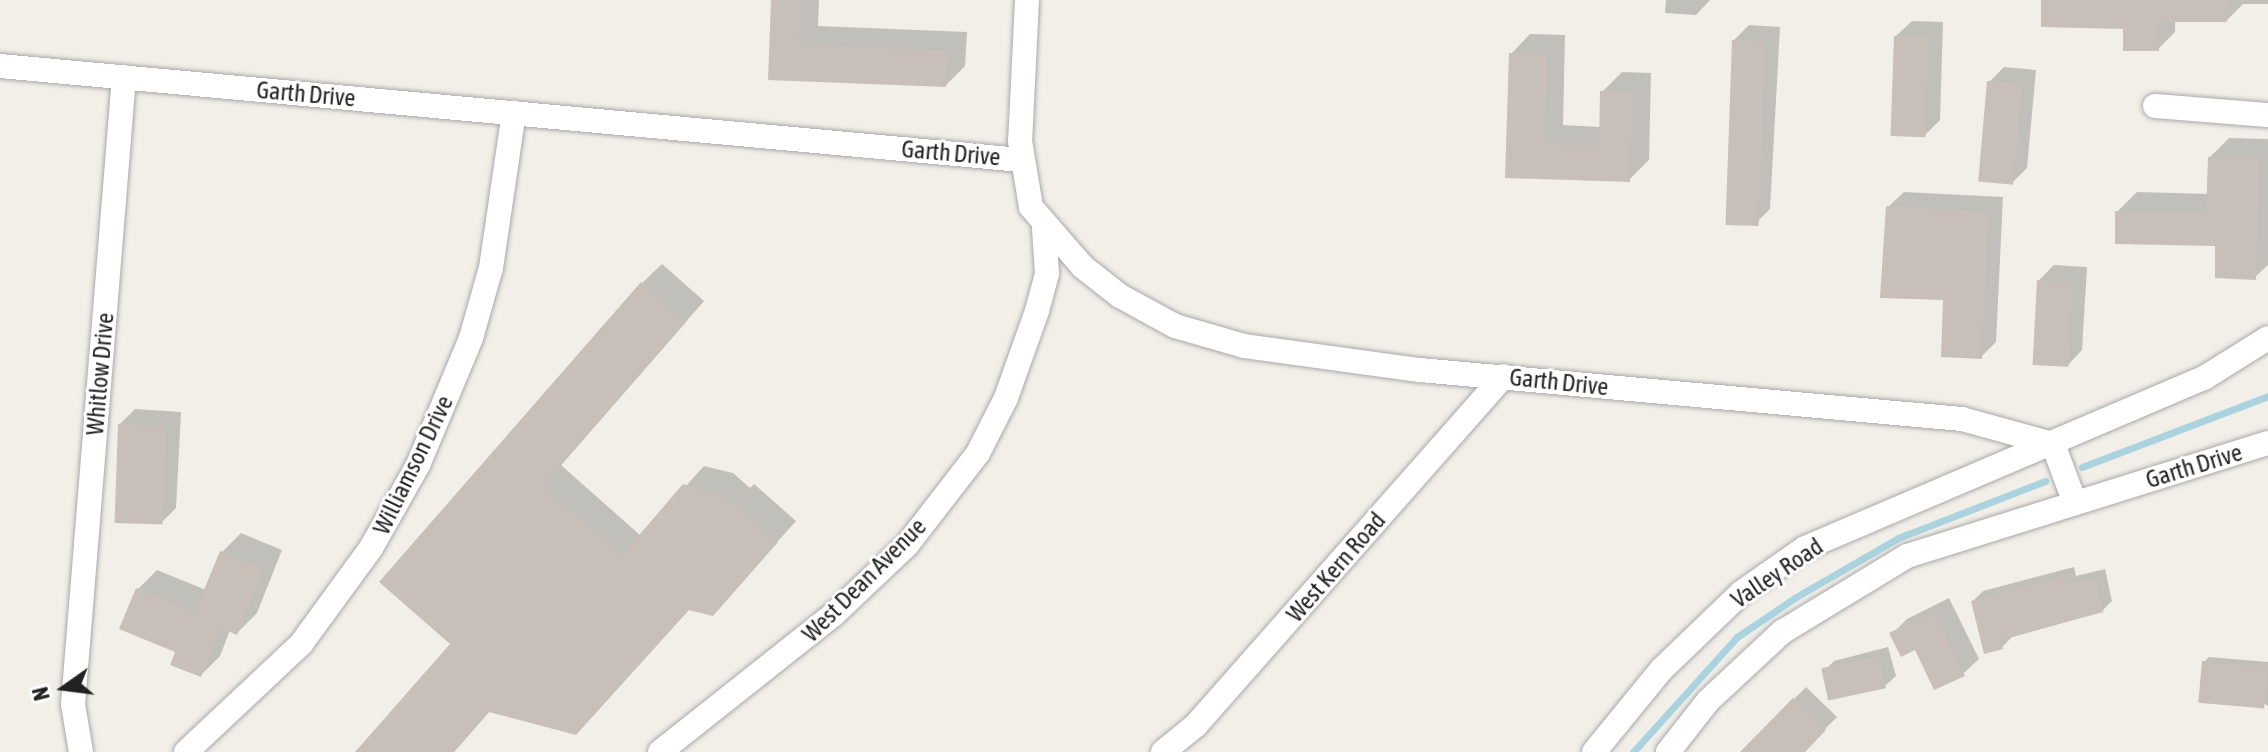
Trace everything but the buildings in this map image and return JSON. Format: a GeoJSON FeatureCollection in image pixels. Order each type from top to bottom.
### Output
{"type":"FeatureCollection","features":[{"type":"Feature","properties":{"kind":"street"},"geometry":{"type":"LineString","coordinates":[[1021,160],[1027,0]]}},
{"type":"Feature","properties":{"kind":"street","name":"Garth Drive"},"geometry":{"type":"LineString","coordinates":[[0,66],[1021,160],[1031,207],[1044,228],[1120,296],[1175,326],[1244,346],[1504,376],[1962,419],[2053,444]]}},
{"type":"Feature","properties":{"kind":"street","name":"Whitlow Drive"},"geometry":{"type":"LineString","coordinates":[[81,752],[73,704],[124,77]]}},
{"type":"Feature","properties":{"kind":"street"},"geometry":{"type":"LineString","coordinates":[[2155,106],[2268,115]]}},
{"type":"Feature","properties":{"kind":"street","name":"Williamson Drive"},"geometry":{"type":"LineString","coordinates":[[186,752],[301,644],[371,548],[418,465],[471,338],[491,268],[504,210],[514,113]]}},
{"type":"Feature","properties":{"kind":"street","name":"West Dean Avenue"},"geometry":{"type":"LineString","coordinates":[[660,752],[834,614],[907,545],[978,453],[1006,398],[1037,311],[1047,273],[1044,228]]}},
{"type":"Feature","properties":{"kind":"street"},"geometry":{"type":"LineString","coordinates":[[2075,503],[2053,444],[2204,378],[2268,338]]}},
{"type":"Feature","properties":{"kind":"street","name":"West Kern Road"},"geometry":{"type":"LineString","coordinates":[[1163,752],[1196,725],[1504,376]]}},
{"type":"Feature","properties":{"kind":"street","name":"Garth Drive"},"geometry":{"type":"LineString","coordinates":[[1668,752],[1718,691],[1782,632],[1835,596],[1907,556],[2268,443]]}},
{"type":"Feature","properties":{"kind":"street","name":"Valley Road"},"geometry":{"type":"LineString","coordinates":[[1594,752],[1661,670],[1742,592],[1805,548],[2053,444]]}},
{"type":"Feature","properties":{"kind":"waterway"},"geometry":{"type":"LineString","coordinates":[[2082,467],[2268,396]]}},
{"type":"Feature","properties":{"kind":"waterway"},"geometry":{"type":"LineString","coordinates":[[1633,752],[1737,637],[1796,597],[1898,538],[2045,481]]}}]}
